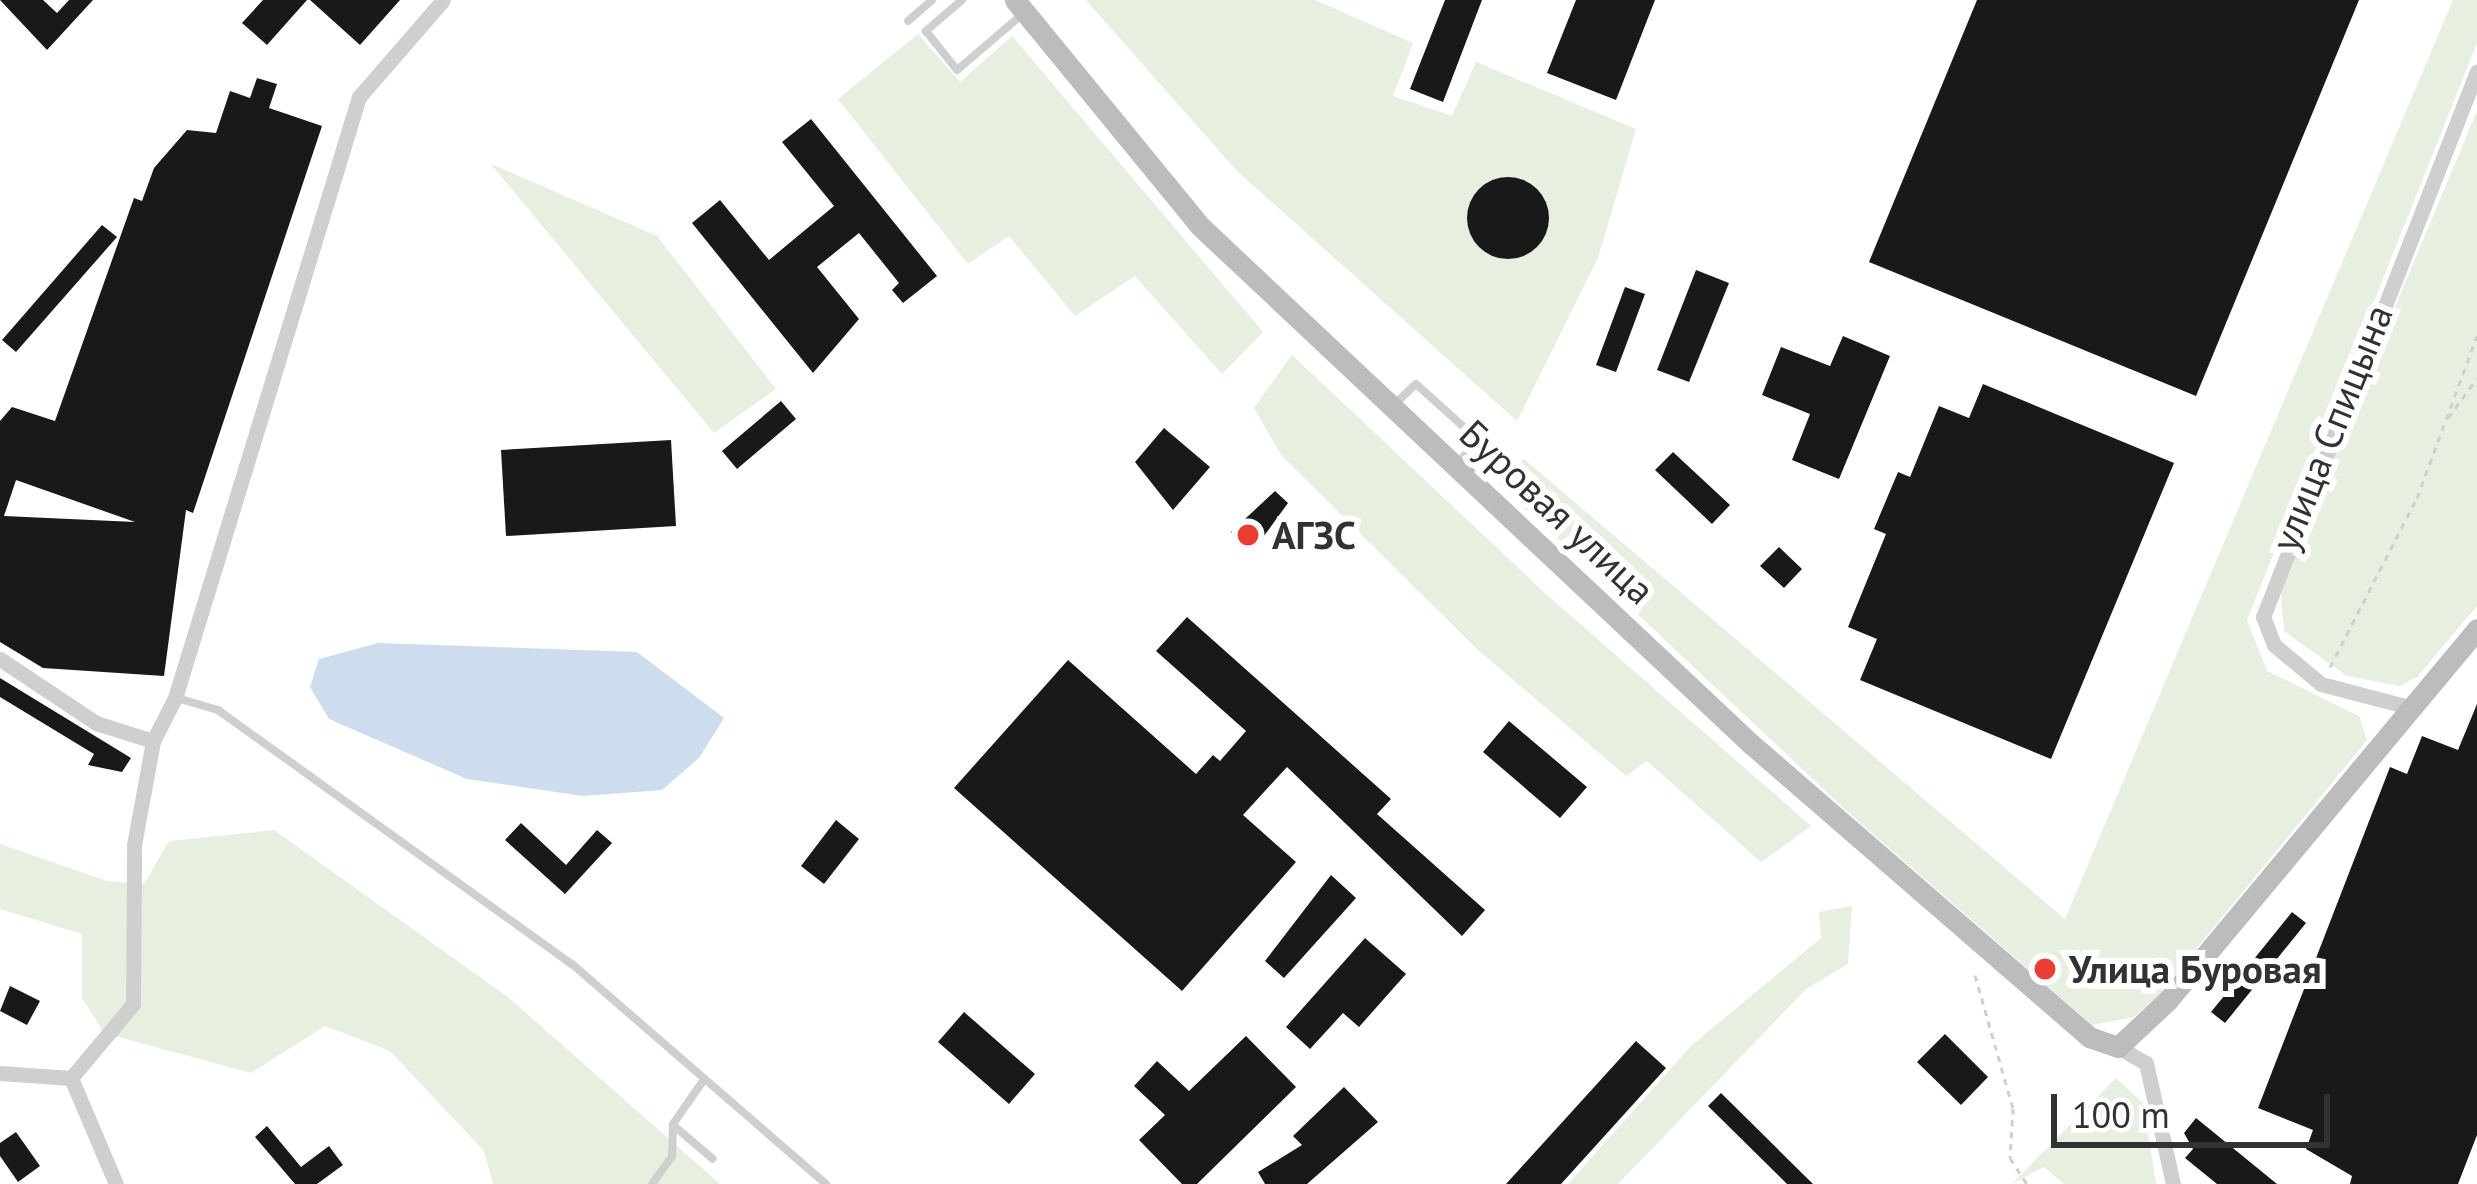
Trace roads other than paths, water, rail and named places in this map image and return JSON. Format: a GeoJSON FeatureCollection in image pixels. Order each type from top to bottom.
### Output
{"type":"FeatureCollection","features":[{"type":"Feature","properties":{"kind":"main road","name":"Буровая улица"},"geometry":{"type":"LineString","coordinates":[[1020,4],[1200,226],[1750,743],[2089,1037],[2118,1047]]}},
{"type":"Feature","properties":{"kind":"main road"},"geometry":{"type":"LineString","coordinates":[[2118,1047],[2168,1000],[2477,629]]}},
{"type":"Feature","properties":{"kind":"street"},"geometry":{"type":"LineString","coordinates":[[71,1078],[133,1004],[134,845],[153,741],[176,698],[359,98],[443,0]]}},
{"type":"Feature","properties":{"kind":"street","name":"улица Спицына"},"geometry":{"type":"LineString","coordinates":[[2409,707],[2320,684],[2274,645],[2263,617],[2268,588],[2477,70]]}},
{"type":"Feature","properties":{"kind":"street"},"geometry":{"type":"LineString","coordinates":[[0,659],[96,723],[153,741]]}},
{"type":"Feature","properties":{"kind":"street"},"geometry":{"type":"LineString","coordinates":[[2118,1047],[2146,1063],[2174,1184]]}},
{"type":"Feature","properties":{"kind":"street"},"geometry":{"type":"LineString","coordinates":[[0,1073],[71,1078]]}},
{"type":"Feature","properties":{"kind":"street"},"geometry":{"type":"LineString","coordinates":[[71,1078],[116,1184]]}},
{"type":"Feature","properties":{"kind":"lane"},"geometry":{"type":"LineString","coordinates":[[908,21],[932,0]]}},
{"type":"Feature","properties":{"kind":"lane"},"geometry":{"type":"LineString","coordinates":[[962,0],[926,32],[957,70],[1020,4]]}},
{"type":"Feature","properties":{"kind":"lane"},"geometry":{"type":"LineString","coordinates":[[1392,407],[1416,384],[1477,439],[1456,468]]}},
{"type":"Feature","properties":{"kind":"lane"},"geometry":{"type":"LineString","coordinates":[[176,698],[218,710],[572,964],[826,1184]]}},
{"type":"Feature","properties":{"kind":"lane"},"geometry":{"type":"LineString","coordinates":[[652,1184],[672,1156],[673,1124],[703,1080]]}},
{"type":"Feature","properties":{"kind":"lane"},"geometry":{"type":"LineString","coordinates":[[673,1124],[713,1159]]}},
{"type":"Feature","properties":{"kind":"water"},"geometry":{"type":"Polygon","coordinates":[[[378,643],[637,652],[724,718],[699,758],[662,790],[583,796],[467,779],[329,719],[310,687],[319,659],[378,643]]]}},
{"type":"Feature","properties":{"kind":"place","name":"АГЗС"},"geometry":{"type":"Point","coordinates":[1248,535]}},
{"type":"Feature","properties":{"kind":"place","name":"Улица Буровая"},"geometry":{"type":"Point","coordinates":[2045,969]}}]}
